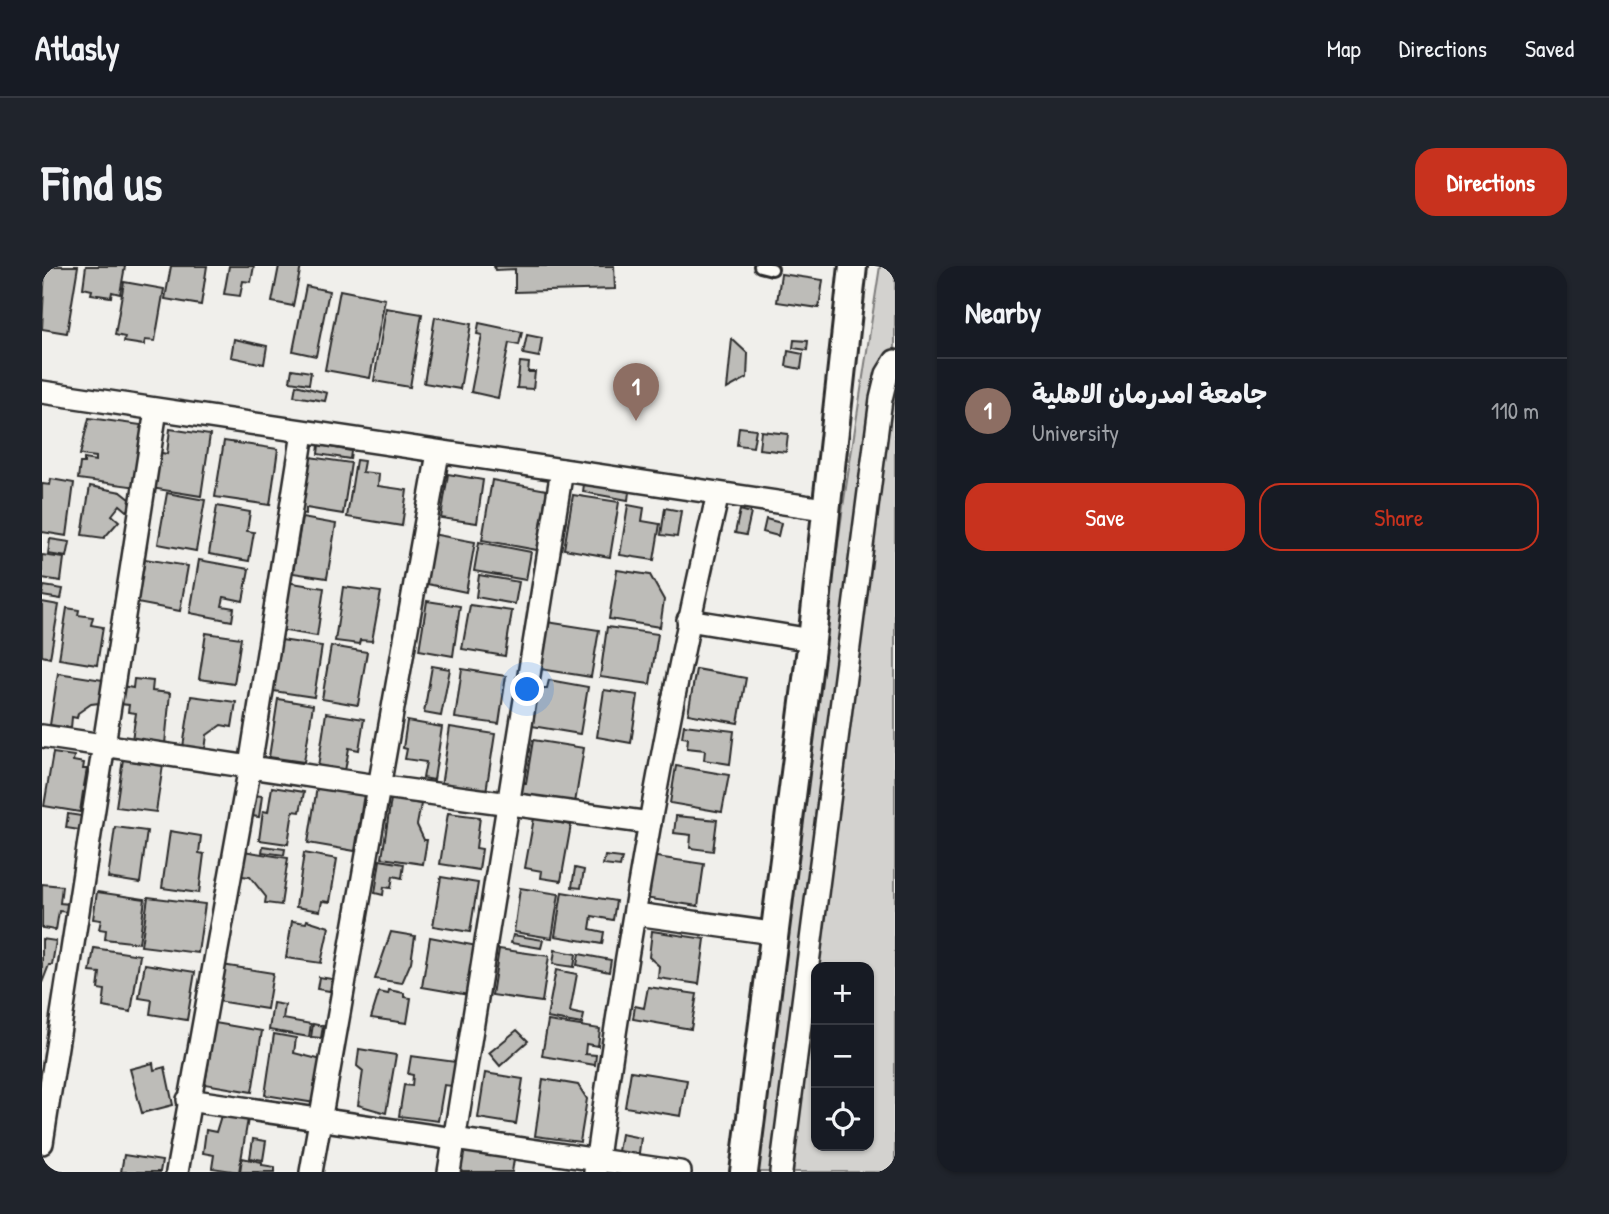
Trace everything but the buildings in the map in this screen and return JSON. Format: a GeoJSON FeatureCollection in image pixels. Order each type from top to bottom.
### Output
{"type":"FeatureCollection","features":[{"type":"Feature","properties":{"kind":"street"},"geometry":{"type":"LineString","coordinates":[[744,1172],[772,933],[812,640],[824,509],[853,266]]}},
{"type":"Feature","properties":{"kind":"street"},"geometry":{"type":"LineString","coordinates":[[781,1172],[881,399],[887,374],[895,361]]}},
{"type":"Feature","properties":{"kind":"street"},"geometry":{"type":"LineString","coordinates":[[42,392],[824,509]]}},
{"type":"Feature","properties":{"kind":"street"},"geometry":{"type":"LineString","coordinates":[[42,1143],[156,410]]}},
{"type":"Feature","properties":{"kind":"street"},"geometry":{"type":"LineString","coordinates":[[177,1172],[250,766],[303,433]]}},
{"type":"Feature","properties":{"kind":"street"},"geometry":{"type":"LineString","coordinates":[[311,1172],[377,786],[438,453]]}},
{"type":"Feature","properties":{"kind":"street"},"geometry":{"type":"LineString","coordinates":[[449,1172],[562,470]]}},
{"type":"Feature","properties":{"kind":"street"},"geometry":{"type":"LineString","coordinates":[[596,1166],[650,823],[688,620],[718,494]]}},
{"type":"Feature","properties":{"kind":"street"},"geometry":{"type":"LineString","coordinates":[[688,620],[812,640]]}},
{"type":"Feature","properties":{"kind":"street"},"geometry":{"type":"LineString","coordinates":[[42,736],[508,805],[650,823]]}},
{"type":"Feature","properties":{"kind":"street"},"geometry":{"type":"LineString","coordinates":[[636,914],[772,933]]}},
{"type":"Feature","properties":{"kind":"street"},"geometry":{"type":"LineString","coordinates":[[188,1100],[454,1138],[596,1166],[680,1172]]}},
{"type":"Feature","properties":{"kind":"lane"},"geometry":{"type":"LineString","coordinates":[[760,266],[772,268]]}},
{"type":"Feature","properties":{"kind":"shaded area"},"geometry":{"type":"Polygon","coordinates":[[[880,266],[895,266],[895,1172],[750,1172],[843,507],[880,266]]]}},
{"type":"Feature","properties":{"kind":"place","name":"جامعة امدرمان الاهلية"},"geometry":{"type":"Point","coordinates":[636,421]}}]}
